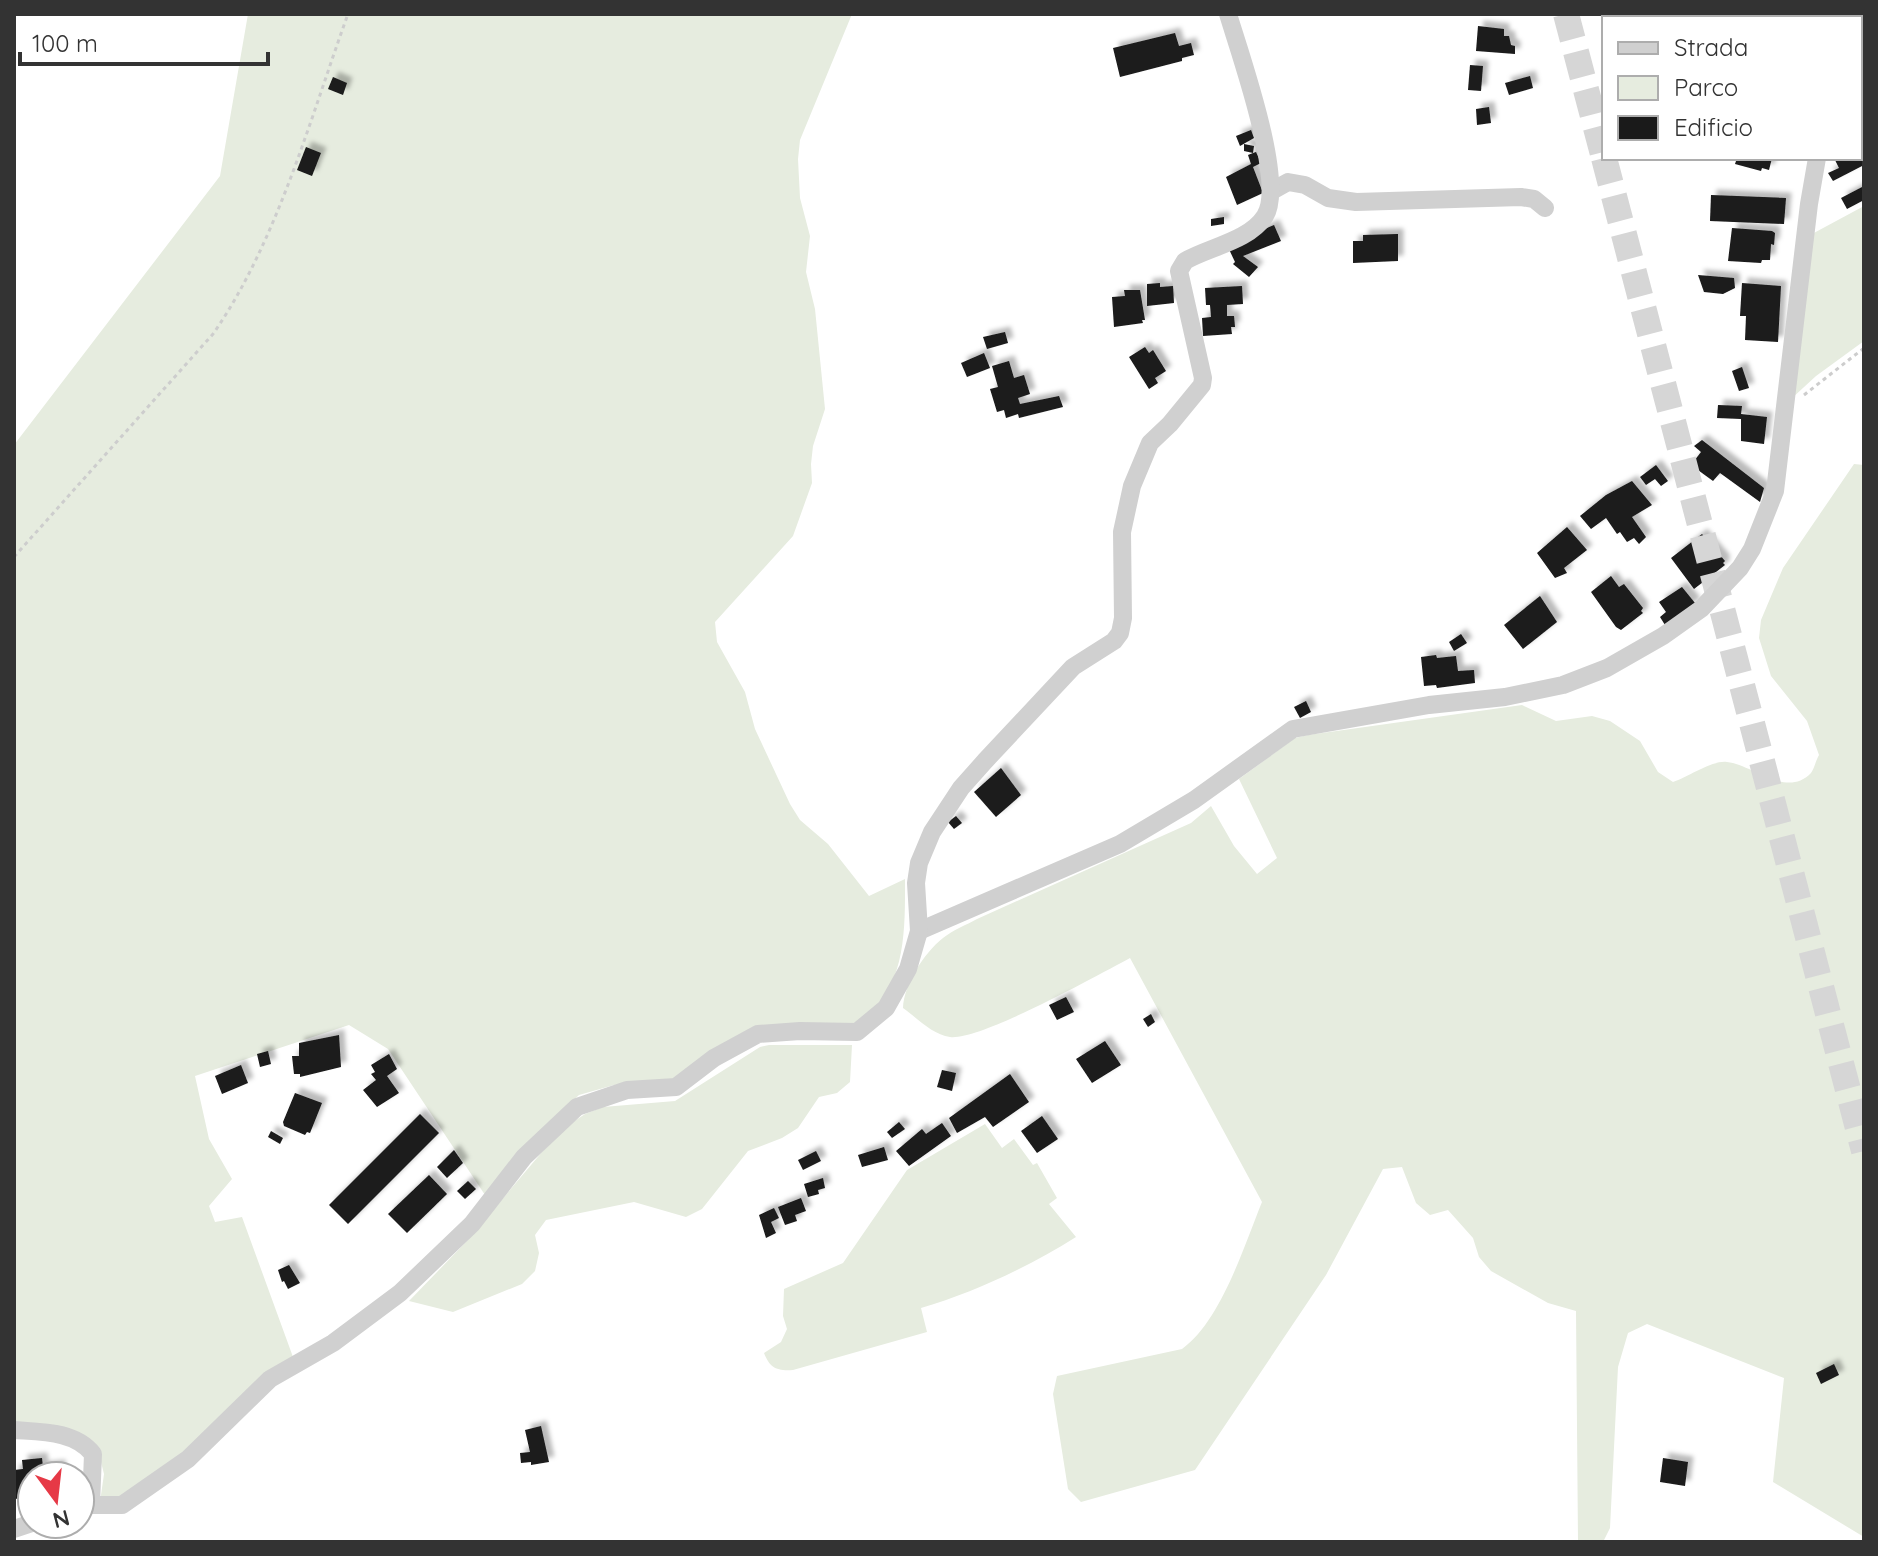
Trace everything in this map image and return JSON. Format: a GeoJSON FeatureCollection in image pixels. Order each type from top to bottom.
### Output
{"type":"FeatureCollection","features":[{"type":"Feature","properties":{"kind":"street"},"geometry":{"type":"LineString","coordinates":[[96,1506],[122,1505],[188,1459],[270,1379],[333,1343],[400,1293],[472,1224],[524,1157],[577,1107],[627,1090],[676,1087],[714,1058],[758,1034],[857,1032],[886,1008],[908,969],[919,931],[916,883],[919,863],[932,832],[961,788],[1073,667],[1114,641],[1120,633],[1123,618],[1122,532],[1132,486],[1150,443],[1202,385],[1179,271],[1185,261],[1251,230],[1266,216],[1272,191],[1270,171],[1228,14]]}},
{"type":"Feature","properties":{"kind":"street"},"geometry":{"type":"LineString","coordinates":[[919,931],[1120,844],[1194,800],[1293,729],[1429,705],[1505,697],[1563,685],[1607,668],[1663,636],[1701,609],[1740,568],[1752,549],[1775,491],[1783,408],[1817,160]]}},
{"type":"Feature","properties":{"kind":"street"},"geometry":{"type":"LineString","coordinates":[[1272,191],[1288,182],[1305,185],[1328,198],[1356,202],[1521,197],[1534,199],[1545,208]]}},
{"type":"Feature","properties":{"kind":"street"},"geometry":{"type":"LineString","coordinates":[[14,1430],[69,1436],[85,1443],[93,1454],[92,1460]]}},
{"type":"Feature","properties":{"kind":"path"},"geometry":{"type":"LineString","coordinates":[[14,557],[213,334],[234,303],[265,241],[348,14]]}},
{"type":"Feature","properties":{"kind":"path"},"geometry":{"type":"LineString","coordinates":[[1783,408],[1796,402],[1864,348]]}},
{"type":"Feature","properties":{"kind":"green space"},"geometry":{"type":"Polygon","coordinates":[[[248,14],[852,14],[800,140],[798,159],[800,198],[810,236],[806,272],[815,309],[825,409],[813,446],[812,483],[793,536],[715,622],[717,642],[745,692],[755,729],[800,820],[828,844],[869,896],[905,879],[903,942],[899,962],[883,998],[869,1013],[850,1025],[767,1026],[677,1080],[614,1085],[579,1095],[522,1149],[485,1195],[388,1049],[349,1025],[195,1076],[209,1139],[232,1179],[209,1206],[215,1222],[242,1217],[293,1357],[180,1457],[122,1498],[100,1502],[104,1474],[99,1454],[14,1428],[14,445],[220,176],[248,14]]]}},
{"type":"Feature","properties":{"kind":"green space"},"geometry":{"type":"Polygon","coordinates":[[[1864,206],[1864,341],[1816,376],[1791,399],[1812,234],[1864,206]]]}},
{"type":"Feature","properties":{"kind":"green space"},"geometry":{"type":"Polygon","coordinates":[[[1854,464],[1864,465],[1864,1537],[1773,1482],[1784,1378],[1647,1324],[1628,1333],[1618,1367],[1610,1528],[1603,1542],[1578,1542],[1576,1311],[1548,1303],[1491,1271],[1479,1257],[1473,1238],[1448,1210],[1430,1215],[1416,1203],[1402,1167],[1383,1169],[1326,1275],[1195,1470],[1081,1502],[1068,1489],[1053,1394],[1057,1376],[1182,1349],[1196,1336],[1220,1302],[1262,1202],[1130,958],[1012,1018],[986,1029],[950,1037],[931,1030],[903,1008],[907,989],[922,960],[936,944],[955,930],[1191,823],[1211,806],[1234,846],[1257,874],[1277,858],[1239,779],[1295,738],[1308,735],[1522,705],[1556,721],[1592,716],[1610,721],[1640,741],[1658,772],[1673,782],[1721,762],[1737,764],[1780,781],[1791,783],[1801,780],[1811,773],[1819,755],[1807,721],[1771,676],[1759,638],[1761,620],[1783,568],[1854,464]]]}},
{"type":"Feature","properties":{"kind":"green space"},"geometry":{"type":"Polygon","coordinates":[[[852,1045],[850,1082],[837,1093],[819,1097],[798,1128],[748,1151],[702,1209],[686,1217],[634,1202],[546,1220],[535,1235],[539,1253],[535,1271],[522,1284],[453,1312],[409,1301],[467,1241],[542,1152],[570,1124],[603,1107],[675,1101],[760,1047],[852,1045]]]}},
{"type":"Feature","properties":{"kind":"green space"},"geometry":{"type":"Polygon","coordinates":[[[985,1124],[1002,1148],[1014,1139],[1033,1165],[1037,1163],[1057,1198],[1049,1204],[1076,1237],[1001,1278],[921,1308],[927,1332],[793,1370],[771,1365],[764,1353],[781,1342],[787,1329],[783,1316],[784,1289],[843,1263],[907,1170],[985,1124]]]}},
{"type":"Feature","properties":{"kind":"building"},"geometry":{"type":"Polygon","coordinates":[[[1478,26],[1504,29],[1504,36],[1509,36],[1511,45],[1515,46],[1515,54],[1476,51],[1478,26]]]}},
{"type":"Feature","properties":{"kind":"building"},"geometry":{"type":"Polygon","coordinates":[[[1175,33],[1179,46],[1191,43],[1194,55],[1120,77],[1113,48],[1175,33]]]}},
{"type":"Feature","properties":{"kind":"building"},"geometry":{"type":"Polygon","coordinates":[[[1470,65],[1483,66],[1481,91],[1468,90],[1470,65]]]}},
{"type":"Feature","properties":{"kind":"building"},"geometry":{"type":"Polygon","coordinates":[[[1530,76],[1533,88],[1509,95],[1505,83],[1530,76]]]}},
{"type":"Feature","properties":{"kind":"building"},"geometry":{"type":"Polygon","coordinates":[[[333,77],[347,83],[343,95],[328,89],[333,77]]]}},
{"type":"Feature","properties":{"kind":"building"},"geometry":{"type":"Polygon","coordinates":[[[1862,77],[1864,77],[1862,126],[1862,77]]]}},
{"type":"Feature","properties":{"kind":"building"},"geometry":{"type":"Polygon","coordinates":[[[1489,107],[1491,123],[1477,125],[1476,109],[1489,107]]]}},
{"type":"Feature","properties":{"kind":"building"},"geometry":{"type":"Polygon","coordinates":[[[1251,130],[1254,138],[1240,146],[1236,136],[1251,130]]]}},
{"type":"Feature","properties":{"kind":"building"},"geometry":{"type":"Polygon","coordinates":[[[1244,144],[1254,146],[1253,153],[1244,151],[1244,144]]]}},
{"type":"Feature","properties":{"kind":"building"},"geometry":{"type":"Polygon","coordinates":[[[1862,144],[1864,165],[1833,181],[1828,173],[1839,168],[1835,160],[1862,160],[1862,144]]]}},
{"type":"Feature","properties":{"kind":"building"},"geometry":{"type":"Polygon","coordinates":[[[306,147],[321,153],[312,176],[297,170],[306,147]]]}},
{"type":"Feature","properties":{"kind":"building"},"geometry":{"type":"Polygon","coordinates":[[[1256,152],[1261,163],[1253,167],[1263,193],[1237,205],[1226,177],[1251,164],[1248,155],[1256,152]]]}},
{"type":"Feature","properties":{"kind":"building"},"geometry":{"type":"Polygon","coordinates":[[[1736,160],[1772,160],[1769,170],[1762,168],[1761,171],[1735,164],[1736,160]]]}},
{"type":"Feature","properties":{"kind":"building"},"geometry":{"type":"Polygon","coordinates":[[[1864,186],[1864,200],[1847,209],[1841,198],[1864,186]]]}},
{"type":"Feature","properties":{"kind":"building"},"geometry":{"type":"Polygon","coordinates":[[[1711,195],[1786,198],[1784,224],[1710,221],[1711,195]]]}},
{"type":"Feature","properties":{"kind":"building"},"geometry":{"type":"Polygon","coordinates":[[[1224,217],[1224,224],[1211,226],[1211,219],[1224,217]]]}},
{"type":"Feature","properties":{"kind":"building"},"geometry":{"type":"Polygon","coordinates":[[[1274,225],[1281,241],[1243,256],[1258,267],[1249,277],[1233,264],[1235,262],[1227,245],[1274,225]]]}},
{"type":"Feature","properties":{"kind":"building"},"geometry":{"type":"Polygon","coordinates":[[[1732,228],[1775,233],[1770,260],[1762,260],[1761,263],[1728,261],[1732,228]]]}},
{"type":"Feature","properties":{"kind":"building"},"geometry":{"type":"Polygon","coordinates":[[[1398,234],[1398,261],[1353,263],[1353,241],[1363,241],[1363,235],[1398,234]]]}},
{"type":"Feature","properties":{"kind":"building"},"geometry":{"type":"Polygon","coordinates":[[[1698,275],[1734,278],[1735,288],[1723,294],[1704,292],[1698,275]]]}},
{"type":"Feature","properties":{"kind":"building"},"geometry":{"type":"Polygon","coordinates":[[[1160,283],[1160,287],[1173,286],[1174,303],[1147,306],[1147,284],[1160,283]]]}},
{"type":"Feature","properties":{"kind":"building"},"geometry":{"type":"Polygon","coordinates":[[[1742,283],[1781,286],[1778,342],[1745,340],[1746,316],[1740,316],[1742,283]]]}},
{"type":"Feature","properties":{"kind":"building"},"geometry":{"type":"Polygon","coordinates":[[[1242,286],[1243,304],[1227,305],[1227,316],[1234,316],[1232,334],[1203,336],[1202,318],[1211,317],[1210,305],[1206,305],[1205,288],[1242,286]]]}},
{"type":"Feature","properties":{"kind":"building"},"geometry":{"type":"Polygon","coordinates":[[[1124,290],[1140,290],[1145,320],[1142,320],[1143,323],[1114,327],[1112,297],[1125,296],[1124,290]]]}},
{"type":"Feature","properties":{"kind":"building"},"geometry":{"type":"Polygon","coordinates":[[[1005,332],[1008,343],[987,349],[983,337],[1005,332]]]}},
{"type":"Feature","properties":{"kind":"building"},"geometry":{"type":"Polygon","coordinates":[[[1145,347],[1149,353],[1153,350],[1166,371],[1155,378],[1158,383],[1149,389],[1129,357],[1145,347]]]}},
{"type":"Feature","properties":{"kind":"building"},"geometry":{"type":"Polygon","coordinates":[[[984,353],[990,368],[967,377],[961,363],[984,353]]]}},
{"type":"Feature","properties":{"kind":"building"},"geometry":{"type":"Polygon","coordinates":[[[1009,361],[1014,378],[1024,375],[1030,394],[1018,398],[1020,404],[1059,396],[1063,407],[1019,418],[1018,414],[1006,418],[1004,410],[997,412],[990,389],[998,387],[992,366],[1009,361]]]}},
{"type":"Feature","properties":{"kind":"building"},"geometry":{"type":"Polygon","coordinates":[[[1742,367],[1749,388],[1739,391],[1732,371],[1742,367]]]}},
{"type":"Feature","properties":{"kind":"building"},"geometry":{"type":"Polygon","coordinates":[[[1718,405],[1742,406],[1741,414],[1767,417],[1764,444],[1741,441],[1741,419],[1717,418],[1718,405]]]}},
{"type":"Feature","properties":{"kind":"building"},"geometry":{"type":"Polygon","coordinates":[[[1702,440],[1764,488],[1760,502],[1720,473],[1713,481],[1691,465],[1701,452],[1694,446],[1702,440]]]}},
{"type":"Feature","properties":{"kind":"building"},"geometry":{"type":"Polygon","coordinates":[[[1656,465],[1668,481],[1661,486],[1655,479],[1646,485],[1640,477],[1656,465]]]}},
{"type":"Feature","properties":{"kind":"building"},"geometry":{"type":"Polygon","coordinates":[[[1632,481],[1652,505],[1632,517],[1646,537],[1639,544],[1634,538],[1627,542],[1606,518],[1591,529],[1580,516],[1606,495],[1632,481]]]}},
{"type":"Feature","properties":{"kind":"building"},"geometry":{"type":"Polygon","coordinates":[[[1567,527],[1587,550],[1564,568],[1567,573],[1555,578],[1537,553],[1567,527]]]}},
{"type":"Feature","properties":{"kind":"building"},"geometry":{"type":"Polygon","coordinates":[[[1702,534],[1725,565],[1694,589],[1671,558],[1702,534]]]}},
{"type":"Feature","properties":{"kind":"building"},"geometry":{"type":"Polygon","coordinates":[[[1611,576],[1619,587],[1624,584],[1643,608],[1643,613],[1621,630],[1591,592],[1611,576]]]}},
{"type":"Feature","properties":{"kind":"building"},"geometry":{"type":"Polygon","coordinates":[[[1682,587],[1695,603],[1665,625],[1660,617],[1666,612],[1659,602],[1682,587]]]}},
{"type":"Feature","properties":{"kind":"building"},"geometry":{"type":"Polygon","coordinates":[[[1540,596],[1557,622],[1523,649],[1504,625],[1540,596]]]}},
{"type":"Feature","properties":{"kind":"building"},"geometry":{"type":"Polygon","coordinates":[[[1461,634],[1467,643],[1454,651],[1449,642],[1461,634]]]}},
{"type":"Feature","properties":{"kind":"building"},"geometry":{"type":"Polygon","coordinates":[[[1436,655],[1437,658],[1456,656],[1458,671],[1474,670],[1475,683],[1437,688],[1436,685],[1424,686],[1421,657],[1436,655]]]}},
{"type":"Feature","properties":{"kind":"building"},"geometry":{"type":"Polygon","coordinates":[[[1306,701],[1311,712],[1300,718],[1294,707],[1306,701]]]}},
{"type":"Feature","properties":{"kind":"building"},"geometry":{"type":"Polygon","coordinates":[[[1001,768],[1021,795],[996,817],[974,792],[1001,768]]]}},
{"type":"Feature","properties":{"kind":"building"},"geometry":{"type":"Polygon","coordinates":[[[956,816],[962,823],[954,829],[948,822],[956,816]]]}},
{"type":"Feature","properties":{"kind":"building"},"geometry":{"type":"Polygon","coordinates":[[[1066,997],[1074,1012],[1057,1020],[1049,1005],[1066,997]]]}},
{"type":"Feature","properties":{"kind":"building"},"geometry":{"type":"Polygon","coordinates":[[[1151,1014],[1155,1022],[1148,1027],[1143,1019],[1151,1014]]]}},
{"type":"Feature","properties":{"kind":"building"},"geometry":{"type":"Polygon","coordinates":[[[339,1035],[341,1067],[300,1077],[300,1074],[294,1074],[292,1056],[299,1056],[299,1043],[339,1035]]]}},
{"type":"Feature","properties":{"kind":"building"},"geometry":{"type":"Polygon","coordinates":[[[1105,1041],[1121,1065],[1092,1083],[1076,1059],[1105,1041]]]}},
{"type":"Feature","properties":{"kind":"building"},"geometry":{"type":"Polygon","coordinates":[[[268,1051],[271,1064],[260,1067],[257,1054],[268,1051]]]}},
{"type":"Feature","properties":{"kind":"building"},"geometry":{"type":"Polygon","coordinates":[[[389,1054],[397,1069],[387,1076],[399,1093],[377,1107],[363,1090],[376,1080],[371,1074],[375,1072],[371,1065],[389,1054]]]}},
{"type":"Feature","properties":{"kind":"building"},"geometry":{"type":"Polygon","coordinates":[[[241,1065],[248,1083],[222,1094],[215,1076],[241,1065]]]}},
{"type":"Feature","properties":{"kind":"building"},"geometry":{"type":"Polygon","coordinates":[[[942,1070],[956,1073],[952,1091],[937,1087],[942,1070]]]}},
{"type":"Feature","properties":{"kind":"building"},"geometry":{"type":"Polygon","coordinates":[[[1010,1074],[1029,1102],[993,1127],[985,1117],[957,1133],[949,1118],[1010,1074]]]}},
{"type":"Feature","properties":{"kind":"building"},"geometry":{"type":"Polygon","coordinates":[[[295,1093],[322,1103],[310,1133],[305,1135],[284,1126],[283,1122],[295,1093]]]}},
{"type":"Feature","properties":{"kind":"building"},"geometry":{"type":"Polygon","coordinates":[[[420,1114],[439,1133],[348,1224],[329,1205],[420,1114]]]}},
{"type":"Feature","properties":{"kind":"building"},"geometry":{"type":"Polygon","coordinates":[[[1042,1116],[1058,1139],[1037,1153],[1021,1131],[1042,1116]]]}},
{"type":"Feature","properties":{"kind":"building"},"geometry":{"type":"Polygon","coordinates":[[[899,1122],[905,1129],[892,1138],[887,1132],[899,1122]]]}},
{"type":"Feature","properties":{"kind":"building"},"geometry":{"type":"Polygon","coordinates":[[[942,1123],[951,1136],[909,1166],[896,1151],[922,1129],[926,1134],[942,1123]]]}},
{"type":"Feature","properties":{"kind":"building"},"geometry":{"type":"Polygon","coordinates":[[[271,1131],[283,1138],[280,1144],[268,1137],[271,1131]]]}},
{"type":"Feature","properties":{"kind":"building"},"geometry":{"type":"Polygon","coordinates":[[[884,1147],[888,1160],[862,1167],[858,1155],[884,1147]]]}},
{"type":"Feature","properties":{"kind":"building"},"geometry":{"type":"Polygon","coordinates":[[[454,1150],[463,1163],[447,1178],[437,1167],[454,1150]]]}},
{"type":"Feature","properties":{"kind":"building"},"geometry":{"type":"Polygon","coordinates":[[[816,1151],[821,1161],[803,1170],[798,1160],[816,1151]]]}},
{"type":"Feature","properties":{"kind":"building"},"geometry":{"type":"Polygon","coordinates":[[[429,1175],[447,1194],[407,1233],[388,1214],[429,1175]]]}},
{"type":"Feature","properties":{"kind":"building"},"geometry":{"type":"Polygon","coordinates":[[[823,1178],[825,1188],[818,1190],[819,1194],[808,1197],[804,1184],[823,1178]]]}},
{"type":"Feature","properties":{"kind":"building"},"geometry":{"type":"Polygon","coordinates":[[[468,1181],[476,1189],[465,1199],[457,1191],[468,1181]]]}},
{"type":"Feature","properties":{"kind":"building"},"geometry":{"type":"Polygon","coordinates":[[[801,1198],[806,1211],[795,1215],[797,1221],[785,1225],[778,1207],[801,1198]]]}},
{"type":"Feature","properties":{"kind":"building"},"geometry":{"type":"Polygon","coordinates":[[[774,1208],[779,1218],[771,1222],[776,1233],[766,1238],[759,1215],[774,1208]]]}},
{"type":"Feature","properties":{"kind":"building"},"geometry":{"type":"Polygon","coordinates":[[[289,1265],[300,1283],[288,1289],[278,1270],[289,1265]]]}},
{"type":"Feature","properties":{"kind":"building"},"geometry":{"type":"Polygon","coordinates":[[[1834,1364],[1839,1375],[1821,1384],[1816,1373],[1834,1364]]]}},
{"type":"Feature","properties":{"kind":"building"},"geometry":{"type":"Polygon","coordinates":[[[541,1426],[549,1462],[521,1463],[520,1453],[530,1452],[525,1430],[541,1426]]]}},
{"type":"Feature","properties":{"kind":"building"},"geometry":{"type":"Polygon","coordinates":[[[1663,1458],[1688,1462],[1685,1486],[1660,1482],[1663,1458]]]}},
{"type":"Feature","properties":{"kind":"building"},"geometry":{"type":"Polygon","coordinates":[[[14,1470],[16,1470],[14,1499],[14,1470]]]}},
{"type":"Feature","properties":{"kind":"tunnel"},"geometry":{"type":"LineString","coordinates":[[1566,14],[1602,150]]}},
{"type":"Feature","properties":{"kind":"tunnel"},"geometry":{"type":"LineString","coordinates":[[1605,160],[1864,1151]]}}]}
